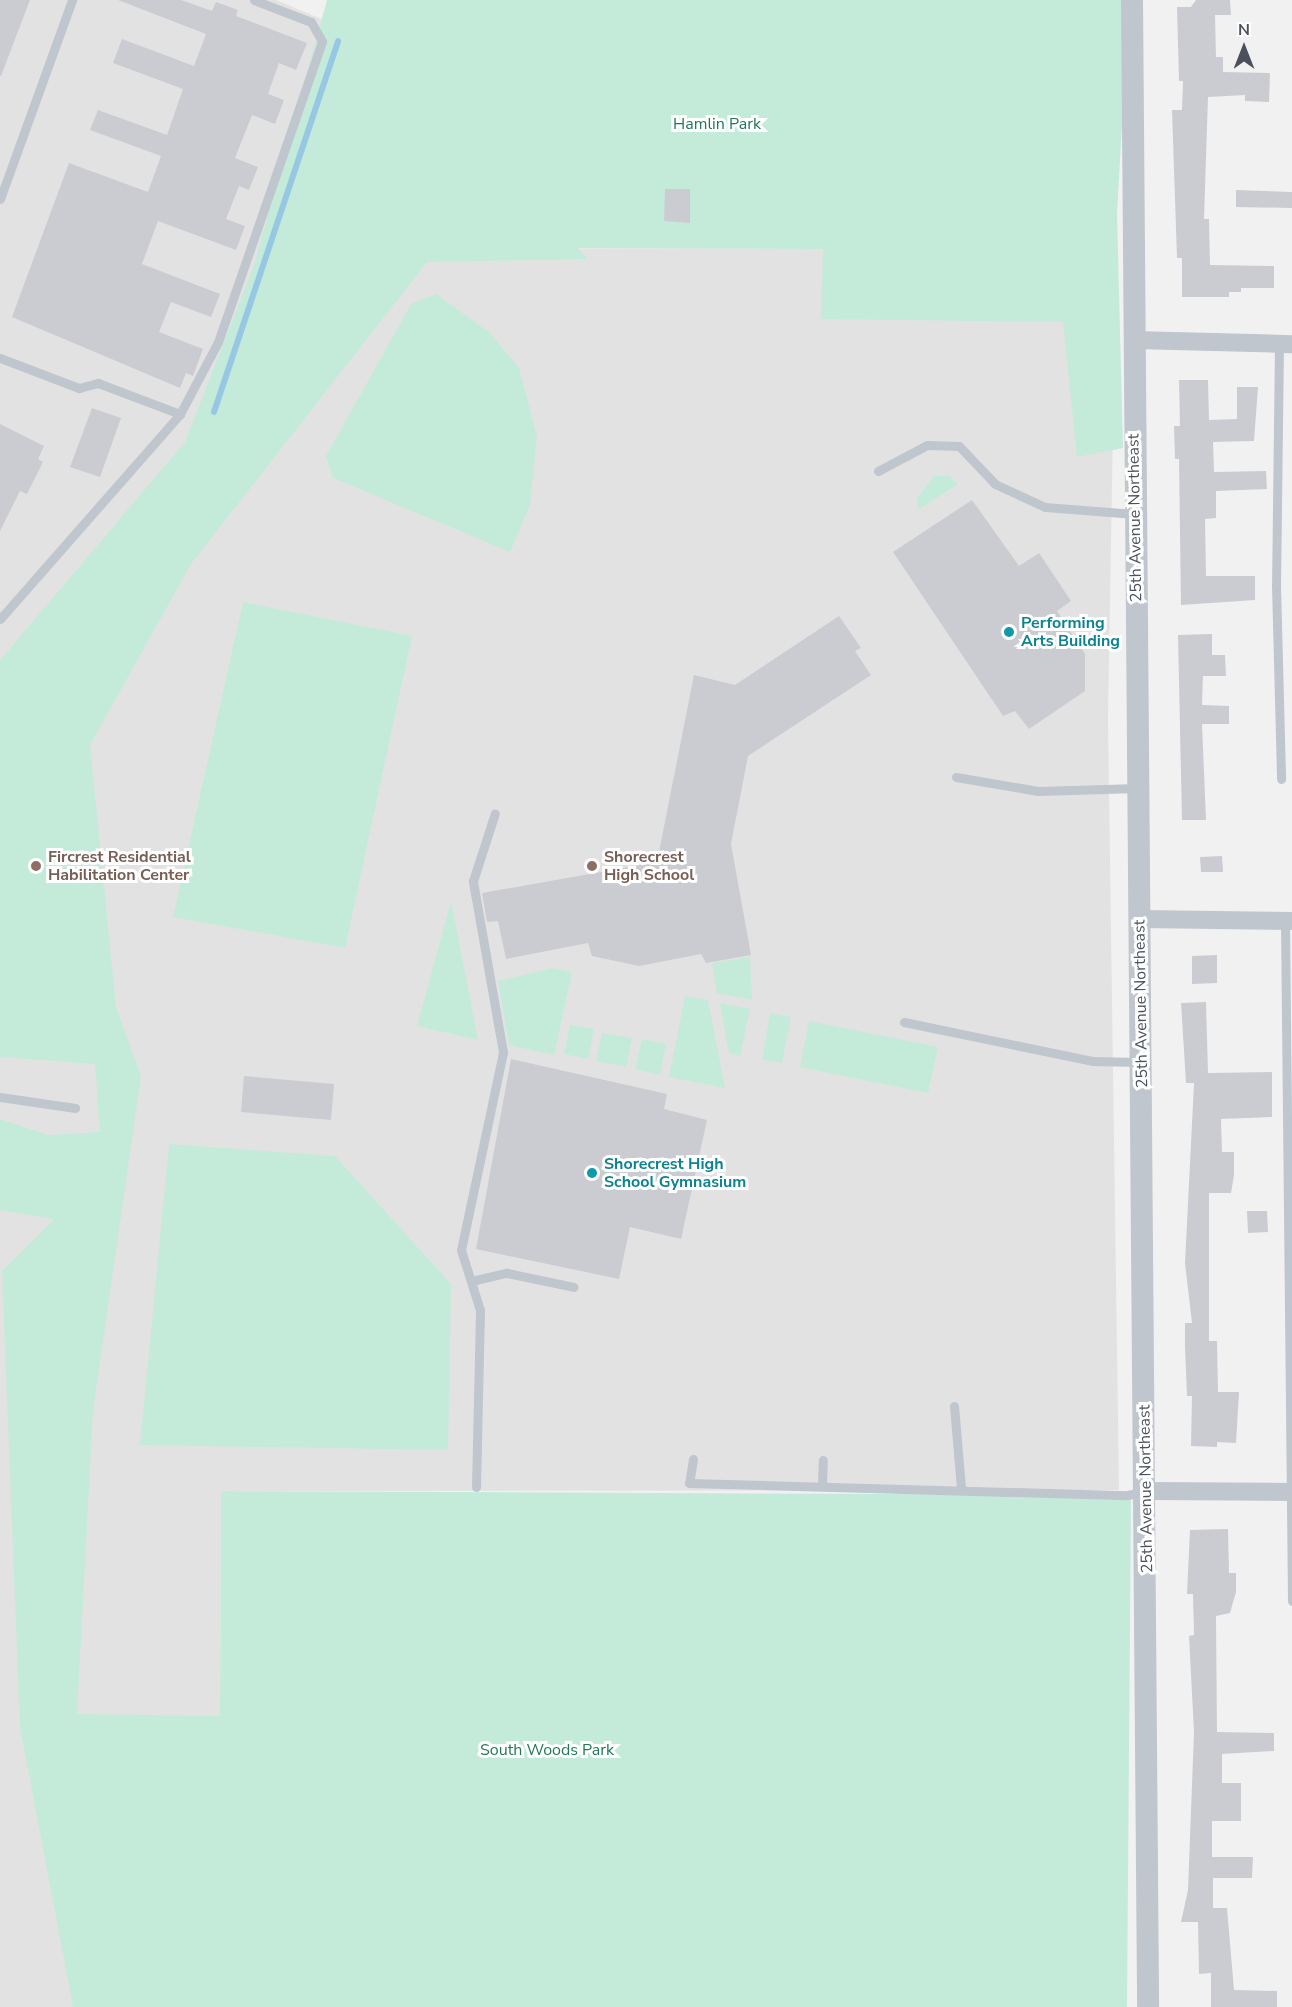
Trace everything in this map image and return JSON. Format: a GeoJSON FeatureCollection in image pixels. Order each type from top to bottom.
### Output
{"type":"FeatureCollection","features":[{"type":"Feature","properties":{"kind":"street","name":"25th Avenue Northeast"},"geometry":{"type":"LineString","coordinates":[[1132,0],[1138,788],[1147,1491],[1148,2007]]}},
{"type":"Feature","properties":{"kind":"street"},"geometry":{"type":"LineString","coordinates":[[1134,340],[1285,344]]}},
{"type":"Feature","properties":{"kind":"street"},"geometry":{"type":"LineString","coordinates":[[1140,919],[1288,921]]}},
{"type":"Feature","properties":{"kind":"street"},"geometry":{"type":"LineString","coordinates":[[1147,1491],[1291,1492]]}},
{"type":"Feature","properties":{"kind":"lane"},"geometry":{"type":"LineString","coordinates":[[0,199],[72,0]]}},
{"type":"Feature","properties":{"kind":"lane"},"geometry":{"type":"LineString","coordinates":[[0,619],[180,414],[218,342],[322,41],[311,22],[254,0]]}},
{"type":"Feature","properties":{"kind":"lane"},"geometry":{"type":"LineString","coordinates":[[1281,778],[1276,585],[1285,344]]}},
{"type":"Feature","properties":{"kind":"lane"},"geometry":{"type":"LineString","coordinates":[[0,358],[79,388],[98,383],[180,414]]}},
{"type":"Feature","properties":{"kind":"lane"},"geometry":{"type":"LineString","coordinates":[[878,471],[927,446],[959,446],[995,484],[1045,507],[1136,514]]}},
{"type":"Feature","properties":{"kind":"lane"},"geometry":{"type":"LineString","coordinates":[[956,777],[1038,791],[1138,788]]}},
{"type":"Feature","properties":{"kind":"lane"},"geometry":{"type":"LineString","coordinates":[[476,1487],[480,1310],[461,1239],[503,1052],[473,881],[495,813]]}},
{"type":"Feature","properties":{"kind":"lane"},"geometry":{"type":"LineString","coordinates":[[1288,921],[1292,1601]]}},
{"type":"Feature","properties":{"kind":"lane"},"geometry":{"type":"LineString","coordinates":[[904,1022],[1092,1060],[1141,1062]]}},
{"type":"Feature","properties":{"kind":"lane"},"geometry":{"type":"LineString","coordinates":[[0,1097],[75,1108]]}},
{"type":"Feature","properties":{"kind":"lane"},"geometry":{"type":"LineString","coordinates":[[471,1281],[507,1273],[574,1287]]}},
{"type":"Feature","properties":{"kind":"lane"},"geometry":{"type":"LineString","coordinates":[[954,1406],[961,1487]]}},
{"type":"Feature","properties":{"kind":"lane"},"geometry":{"type":"LineString","coordinates":[[693,1459],[689,1483],[961,1487],[1127,1495],[1147,1491]]}},
{"type":"Feature","properties":{"kind":"lane"},"geometry":{"type":"LineString","coordinates":[[822,1484],[823,1460]]}},
{"type":"Feature","properties":{"kind":"shaded area","name":"Shorecrest High School"},"geometry":{"type":"Polygon","coordinates":[[[0,0],[276,0],[362,36],[290,248],[1116,249],[1108,719],[1119,1490],[221,1491],[220,1716],[77,2007],[0,2007],[0,0]]]}},
{"type":"Feature","properties":{"kind":"green space"},"geometry":{"type":"Polygon","coordinates":[[[327,0],[1129,0],[1117,214],[1123,448],[1077,457],[1063,322],[821,319],[823,249],[578,248],[588,259],[427,262],[191,564],[90,745],[116,1007],[141,1076],[93,1411],[77,1714],[220,1716],[221,1491],[1127,1495],[1131,1497],[1127,2007],[73,2007],[20,1727],[2,1271],[54,1219],[0,1210],[0,1119],[48,1135],[100,1132],[95,1064],[0,1057],[0,660],[185,442],[255,262],[327,0]]]}},
{"type":"Feature","properties":{"kind":"green space"},"geometry":{"type":"Polygon","coordinates":[[[436,294],[490,333],[519,368],[537,436],[530,505],[510,552],[333,478],[326,456],[411,304],[436,294]]]}},
{"type":"Feature","properties":{"kind":"green space"},"geometry":{"type":"Polygon","coordinates":[[[934,476],[949,476],[958,484],[918,510],[917,498],[934,476]]]}},
{"type":"Feature","properties":{"kind":"green space"},"geometry":{"type":"Polygon","coordinates":[[[243,602],[412,636],[345,948],[173,917],[243,602]]]}},
{"type":"Feature","properties":{"kind":"green space"},"geometry":{"type":"Polygon","coordinates":[[[451,901],[478,1040],[417,1026],[451,901]]]}},
{"type":"Feature","properties":{"kind":"green space"},"geometry":{"type":"Polygon","coordinates":[[[750,957],[752,1000],[717,993],[712,963],[750,957]]]}},
{"type":"Feature","properties":{"kind":"green space"},"geometry":{"type":"Polygon","coordinates":[[[553,968],[572,972],[554,1055],[509,1045],[498,981],[553,968]]]}},
{"type":"Feature","properties":{"kind":"green space"},"geometry":{"type":"Polygon","coordinates":[[[685,996],[708,1000],[725,1088],[669,1077],[685,996]]]}},
{"type":"Feature","properties":{"kind":"green space"},"geometry":{"type":"Polygon","coordinates":[[[720,1003],[750,1009],[740,1056],[729,1053],[720,1003]]]}},
{"type":"Feature","properties":{"kind":"green space"},"geometry":{"type":"Polygon","coordinates":[[[770,1013],[791,1017],[782,1063],[762,1060],[770,1013]]]}},
{"type":"Feature","properties":{"kind":"green space"},"geometry":{"type":"Polygon","coordinates":[[[809,1021],[938,1047],[928,1093],[800,1067],[809,1021]]]}},
{"type":"Feature","properties":{"kind":"green space"},"geometry":{"type":"Polygon","coordinates":[[[570,1025],[594,1029],[588,1059],[564,1054],[570,1025]]]}},
{"type":"Feature","properties":{"kind":"green space"},"geometry":{"type":"Polygon","coordinates":[[[602,1033],[632,1038],[626,1067],[596,1061],[602,1033]]]}},
{"type":"Feature","properties":{"kind":"green space"},"geometry":{"type":"Polygon","coordinates":[[[642,1039],[666,1044],[660,1075],[635,1069],[642,1039]]]}},
{"type":"Feature","properties":{"kind":"green space"},"geometry":{"type":"Polygon","coordinates":[[[169,1144],[335,1156],[451,1284],[448,1450],[140,1445],[169,1144]]]}},
{"type":"Feature","properties":{"kind":"building"},"geometry":{"type":"Polygon","coordinates":[[[0,0],[30,0],[1,76],[0,76],[0,0]]]}},
{"type":"Feature","properties":{"kind":"building"},"geometry":{"type":"Polygon","coordinates":[[[118,0],[181,0],[212,11],[216,2],[238,10],[236,16],[307,43],[296,70],[279,63],[268,94],[284,100],[275,124],[252,115],[235,158],[258,167],[249,190],[239,186],[226,219],[245,226],[236,250],[158,221],[142,264],[220,294],[211,317],[171,302],[159,332],[203,349],[193,376],[186,373],[180,388],[12,317],[69,163],[148,192],[161,156],[90,130],[98,110],[167,135],[183,89],[113,63],[122,39],[194,66],[206,34],[118,0]]]}},
{"type":"Feature","properties":{"kind":"building"},"geometry":{"type":"Polygon","coordinates":[[[1196,0],[1230,0],[1231,15],[1215,15],[1216,57],[1223,57],[1223,72],[1270,73],[1269,102],[1245,101],[1245,95],[1208,97],[1204,219],[1209,219],[1210,265],[1274,266],[1274,288],[1241,288],[1241,292],[1229,292],[1229,297],[1182,297],[1182,258],[1177,258],[1172,110],[1182,110],[1183,81],[1179,81],[1177,7],[1191,7],[1196,0]]]}},
{"type":"Feature","properties":{"kind":"building"},"geometry":{"type":"Polygon","coordinates":[[[665,189],[690,189],[690,223],[664,221],[665,189]]]}},
{"type":"Feature","properties":{"kind":"building"},"geometry":{"type":"Polygon","coordinates":[[[1236,190],[1292,192],[1292,208],[1236,207],[1236,190]]]}},
{"type":"Feature","properties":{"kind":"building"},"geometry":{"type":"Polygon","coordinates":[[[1179,380],[1208,380],[1209,420],[1237,419],[1237,387],[1258,387],[1254,441],[1213,442],[1214,472],[1266,471],[1267,489],[1216,491],[1216,518],[1205,519],[1206,576],[1255,576],[1255,600],[1181,605],[1179,459],[1175,459],[1174,426],[1180,426],[1179,380]]]}},
{"type":"Feature","properties":{"kind":"building"},"geometry":{"type":"Polygon","coordinates":[[[92,408],[121,418],[100,477],[70,467],[92,408]]]}},
{"type":"Feature","properties":{"kind":"building"},"geometry":{"type":"Polygon","coordinates":[[[0,424],[44,446],[38,459],[43,462],[27,494],[20,491],[0,531],[0,424]]]}},
{"type":"Feature","properties":{"kind":"building","name":"Performing Arts Building"},"geometry":{"type":"Polygon","coordinates":[[[972,500],[1019,566],[1039,553],[1071,601],[1057,611],[1085,654],[1085,691],[1029,729],[1015,711],[1003,716],[893,552],[972,500]]]}},
{"type":"Feature","properties":{"kind":"building"},"geometry":{"type":"Polygon","coordinates":[[[839,616],[861,648],[855,651],[871,675],[748,756],[731,844],[751,955],[706,963],[701,954],[639,966],[592,956],[588,943],[506,959],[498,921],[487,922],[482,893],[657,862],[694,675],[735,685],[839,616]]]}},
{"type":"Feature","properties":{"kind":"building"},"geometry":{"type":"Polygon","coordinates":[[[1212,634],[1212,655],[1225,655],[1226,676],[1203,676],[1202,705],[1229,706],[1229,724],[1202,724],[1206,820],[1182,820],[1178,635],[1212,634]]]}},
{"type":"Feature","properties":{"kind":"building"},"geometry":{"type":"Polygon","coordinates":[[[1222,856],[1223,872],[1201,872],[1200,857],[1222,856]]]}},
{"type":"Feature","properties":{"kind":"building"},"geometry":{"type":"Polygon","coordinates":[[[1217,955],[1217,983],[1192,984],[1192,956],[1217,955]]]}},
{"type":"Feature","properties":{"kind":"building"},"geometry":{"type":"Polygon","coordinates":[[[1206,1002],[1208,1073],[1272,1072],[1272,1117],[1221,1119],[1222,1152],[1234,1152],[1234,1175],[1231,1193],[1209,1193],[1209,1341],[1217,1341],[1218,1392],[1239,1392],[1236,1443],[1217,1442],[1217,1447],[1191,1446],[1192,1396],[1187,1396],[1185,1347],[1185,1323],[1192,1323],[1185,1263],[1194,1083],[1186,1083],[1181,1003],[1206,1002]]]}},
{"type":"Feature","properties":{"kind":"building","name":"Shorecrest High School Gymnasium"},"geometry":{"type":"Polygon","coordinates":[[[511,1059],[667,1094],[664,1109],[707,1120],[681,1239],[630,1227],[619,1279],[476,1249],[511,1059]]]}},
{"type":"Feature","properties":{"kind":"building"},"geometry":{"type":"Polygon","coordinates":[[[244,1076],[334,1084],[331,1120],[241,1112],[244,1076]]]}},
{"type":"Feature","properties":{"kind":"building"},"geometry":{"type":"Polygon","coordinates":[[[1247,1211],[1267,1211],[1268,1232],[1248,1233],[1247,1211]]]}},
{"type":"Feature","properties":{"kind":"building"},"geometry":{"type":"Polygon","coordinates":[[[1228,1529],[1229,1573],[1236,1573],[1236,1592],[1230,1613],[1216,1616],[1217,1732],[1274,1733],[1274,1751],[1222,1754],[1222,1783],[1241,1783],[1241,1821],[1212,1821],[1212,1857],[1253,1857],[1252,1878],[1213,1878],[1213,1908],[1227,1908],[1234,1990],[1277,1991],[1277,2007],[1211,2007],[1211,1973],[1199,1974],[1198,1922],[1181,1922],[1188,1890],[1194,1732],[1189,1636],[1194,1635],[1193,1594],[1187,1594],[1190,1530],[1228,1529]]]}},
{"type":"Feature","properties":{"kind":"waterway"},"geometry":{"type":"LineString","coordinates":[[214,412],[338,41]]}},
{"type":"Feature","properties":{"kind":"place","name":"Performing Arts Building"},"geometry":{"type":"Point","coordinates":[1009,632]}},
{"type":"Feature","properties":{"kind":"place","name":"Fircrest Residential Habilitation Center"},"geometry":{"type":"Point","coordinates":[36,866]}},
{"type":"Feature","properties":{"kind":"place","name":"Shorecrest High School"},"geometry":{"type":"Point","coordinates":[592,866]}},
{"type":"Feature","properties":{"kind":"place","name":"Shorecrest High School Gymnasium"},"geometry":{"type":"Point","coordinates":[592,1173]}},
{"type":"Feature","properties":{"kind":"park label","name":"Hamlin Park"},"geometry":{"type":"Point","coordinates":[717,124]}},
{"type":"Feature","properties":{"kind":"park label","name":"South Woods Park"},"geometry":{"type":"Point","coordinates":[547,1750]}}]}
